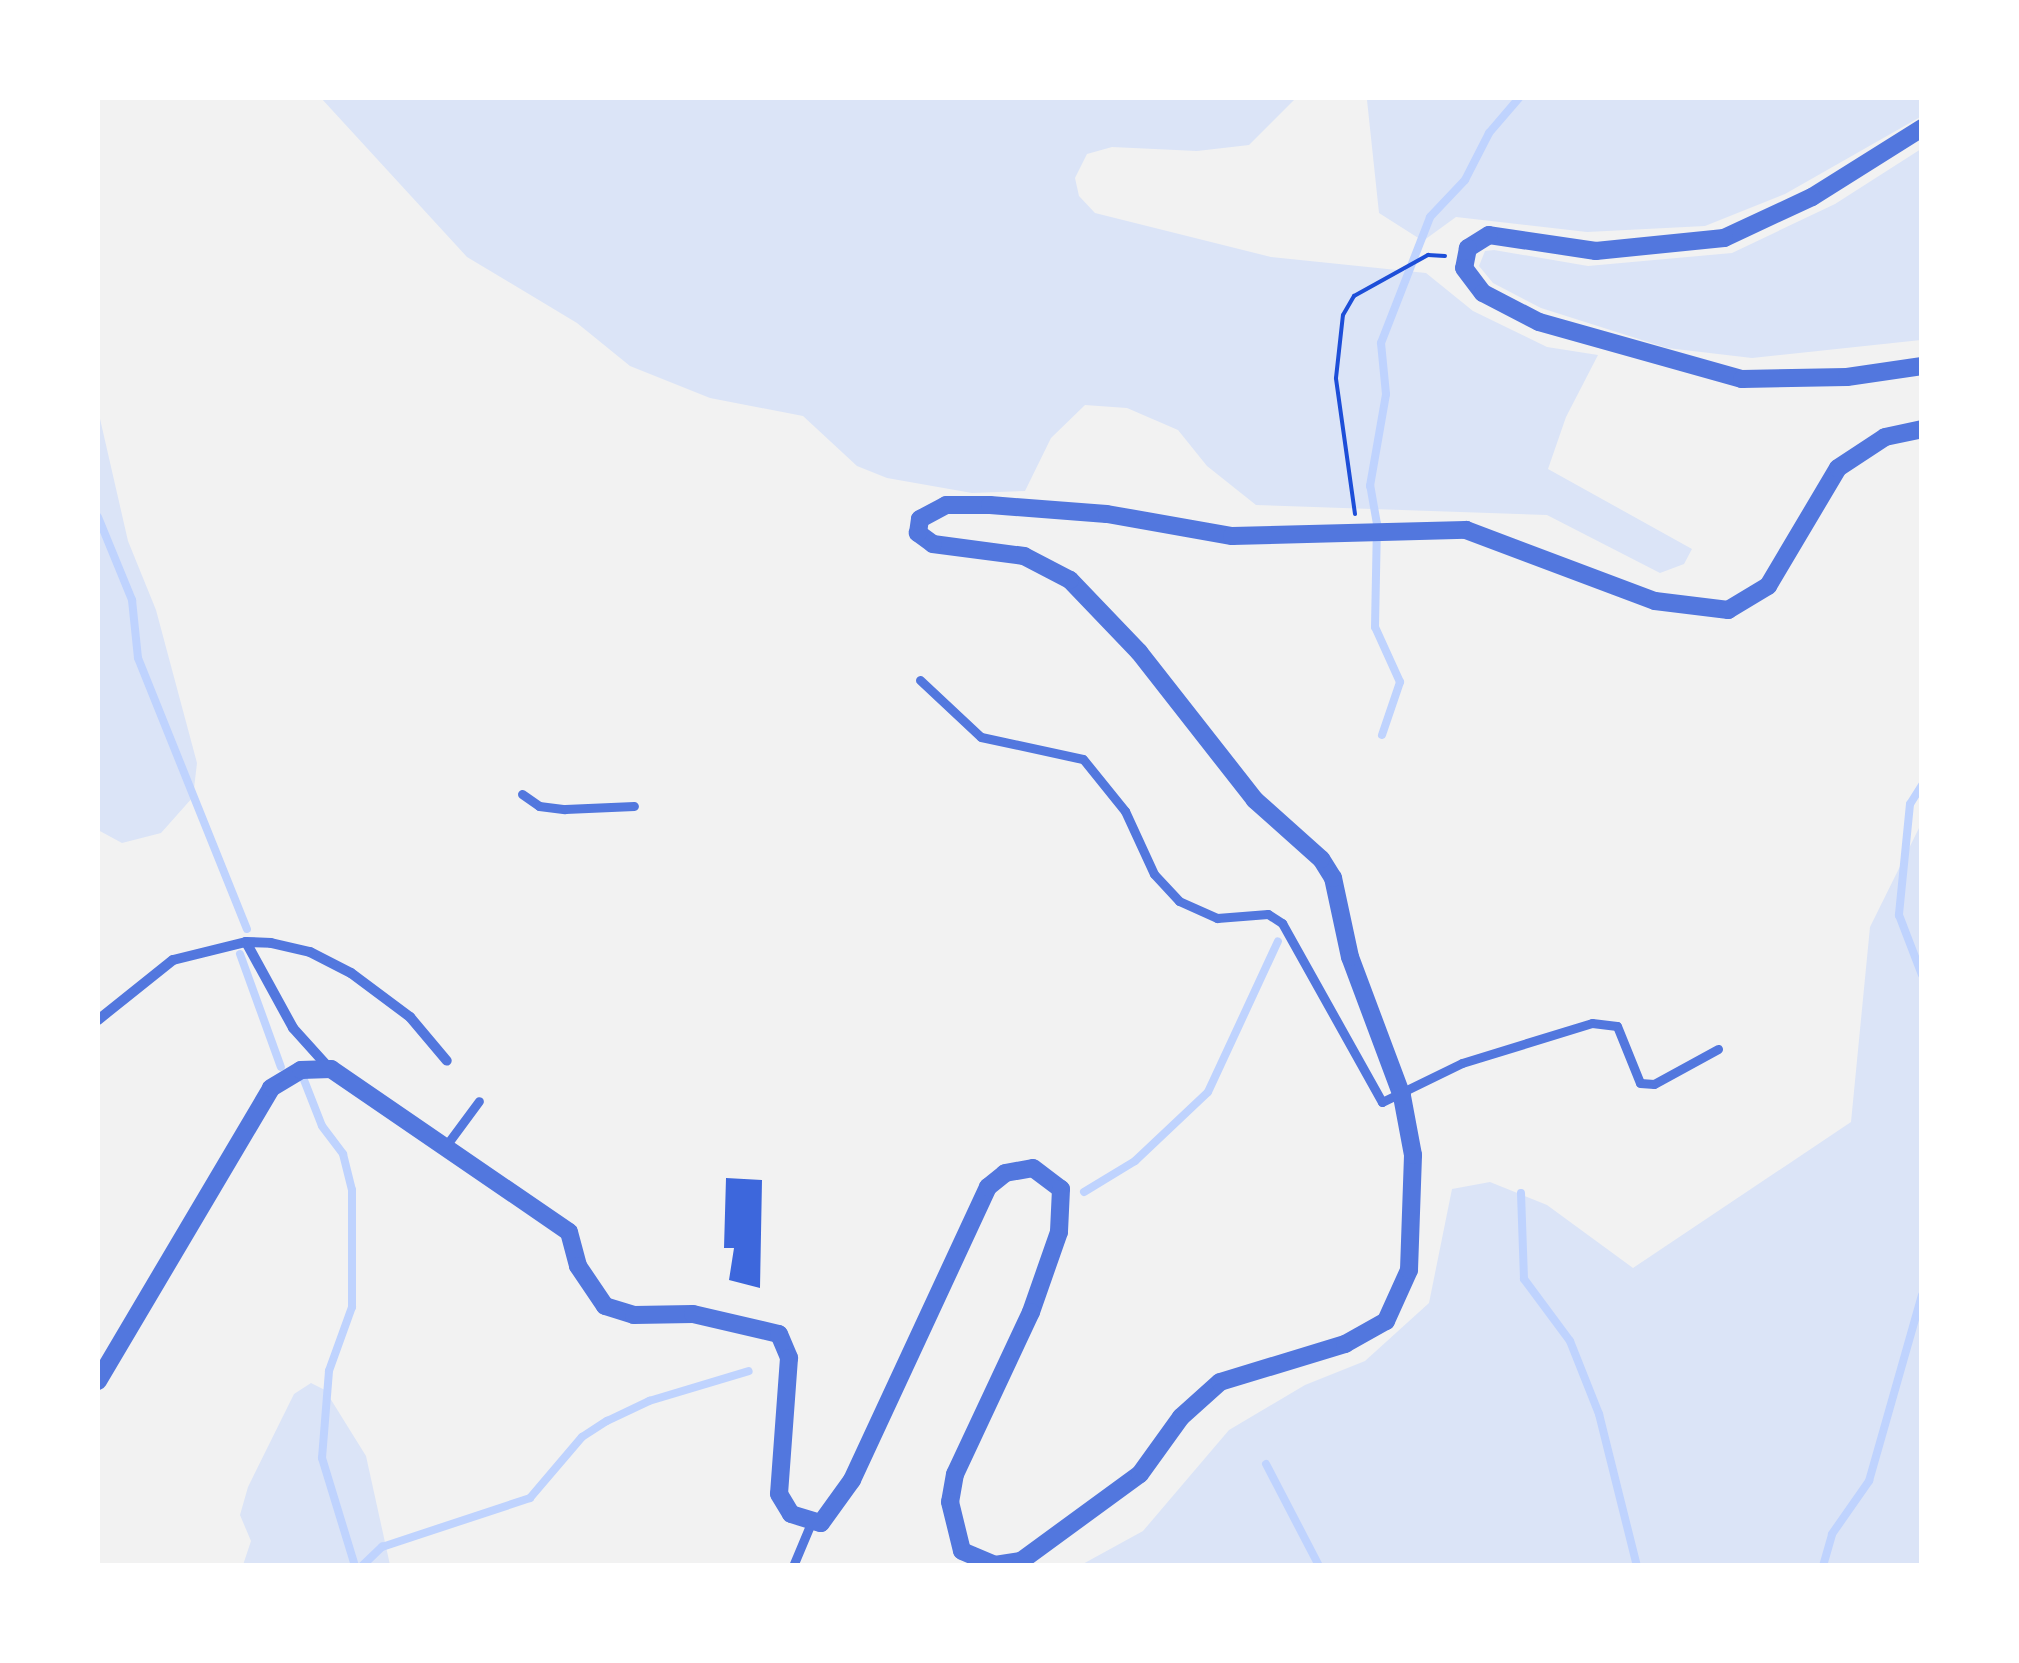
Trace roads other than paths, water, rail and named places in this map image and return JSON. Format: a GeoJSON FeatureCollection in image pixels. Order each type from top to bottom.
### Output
{"type":"FeatureCollection","features":[{"type":"Feature","properties":{"kind":"street"},"geometry":{"type":"LineString","coordinates":[[1922,128],[1783,213],[1724,238],[1596,251],[1489,235],[1475,241],[1465,258],[1470,280],[1504,307],[1578,336],[1742,379],[1815,380],[1922,366]]}},
{"type":"Feature","properties":{"kind":"street"},"geometry":{"type":"LineString","coordinates":[[246,942],[293,1028],[331,1069],[442,1150],[570,1232],[578,1266],[606,1306],[634,1315],[693,1314],[779,1334],[787,1342],[789,1370],[779,1494],[791,1514],[811,1523],[821,1523],[842,1501],[988,1187],[1004,1173],[1043,1172],[1064,1199],[1031,1312],[955,1474],[950,1502],[956,1542],[983,1562],[1008,1566],[1069,1532],[1140,1474],[1180,1417],[1220,1382],[1346,1344],[1386,1321],[1402,1292],[1413,1246],[1413,1155],[1402,1096],[1350,957],[1334,878],[1321,859],[1254,800],[1139,652],[1070,580],[1024,556],[933,544],[916,526],[935,508],[990,505],[1106,514],[1232,536],[1466,530],[1656,601],[1728,610],[1768,586],[1838,468],[1885,437],[1922,429]]}},
{"type":"Feature","properties":{"kind":"street"},"geometry":{"type":"LineString","coordinates":[[920,680],[991,741],[1083,759],[1125,811],[1154,874],[1179,901],[1217,918],[1268,914],[1282,923],[1301,967],[1344,1025],[1378,1098],[1390,1103],[1462,1064],[1592,1023],[1617,1026],[1640,1083],[1654,1084],[1718,1049]]}},
{"type":"Feature","properties":{"kind":"street"},"geometry":{"type":"LineString","coordinates":[[522,794],[539,806],[566,810],[634,806]]}},
{"type":"Feature","properties":{"kind":"street"},"geometry":{"type":"LineString","coordinates":[[98,1020],[160,968],[246,942],[290,947],[340,967],[410,1017],[447,1061]]}},
{"type":"Feature","properties":{"kind":"street"},"geometry":{"type":"LineString","coordinates":[[98,1381],[271,1088],[301,1070],[331,1069]]}},
{"type":"Feature","properties":{"kind":"street"},"geometry":{"type":"LineString","coordinates":[[442,1150],[480,1101]]}},
{"type":"Feature","properties":{"kind":"street"},"geometry":{"type":"LineString","coordinates":[[793,1566],[811,1523]]}},
{"type":"Feature","properties":{"kind":"waterway"},"geometry":{"type":"LineString","coordinates":[[1382,735],[1400,682],[1375,627],[1377,524],[1370,486],[1386,394],[1381,343],[1430,217],[1465,180],[1489,133],[1519,98]]}},
{"type":"Feature","properties":{"kind":"waterway"},"geometry":{"type":"LineString","coordinates":[[98,517],[132,600],[138,658],[247,929]]}},
{"type":"Feature","properties":{"kind":"waterway"},"geometry":{"type":"LineString","coordinates":[[1922,785],[1910,804],[1899,915],[1922,975]]}},
{"type":"Feature","properties":{"kind":"waterway"},"geometry":{"type":"LineString","coordinates":[[1084,1192],[1135,1161],[1208,1092],[1278,941]]}},
{"type":"Feature","properties":{"kind":"waterway"},"geometry":{"type":"LineString","coordinates":[[240,954],[281,1067]]}},
{"type":"Feature","properties":{"kind":"waterway"},"geometry":{"type":"LineString","coordinates":[[304,1080],[322,1126],[343,1154],[352,1190],[352,1307],[329,1371],[322,1458],[355,1566]]}},
{"type":"Feature","properties":{"kind":"waterway"},"geometry":{"type":"LineString","coordinates":[[1521,1193],[1524,1279],[1570,1341],[1599,1414],[1637,1566]]}},
{"type":"Feature","properties":{"kind":"waterway"},"geometry":{"type":"LineString","coordinates":[[1823,1566],[1832,1534],[1869,1481],[1922,1295]]}},
{"type":"Feature","properties":{"kind":"waterway"},"geometry":{"type":"LineString","coordinates":[[362,1566],[382,1547],[530,1498],[582,1437],[607,1421],[649,1401],[749,1371]]}},
{"type":"Feature","properties":{"kind":"waterway"},"geometry":{"type":"LineString","coordinates":[[1266,1464],[1319,1566]]}}]}
